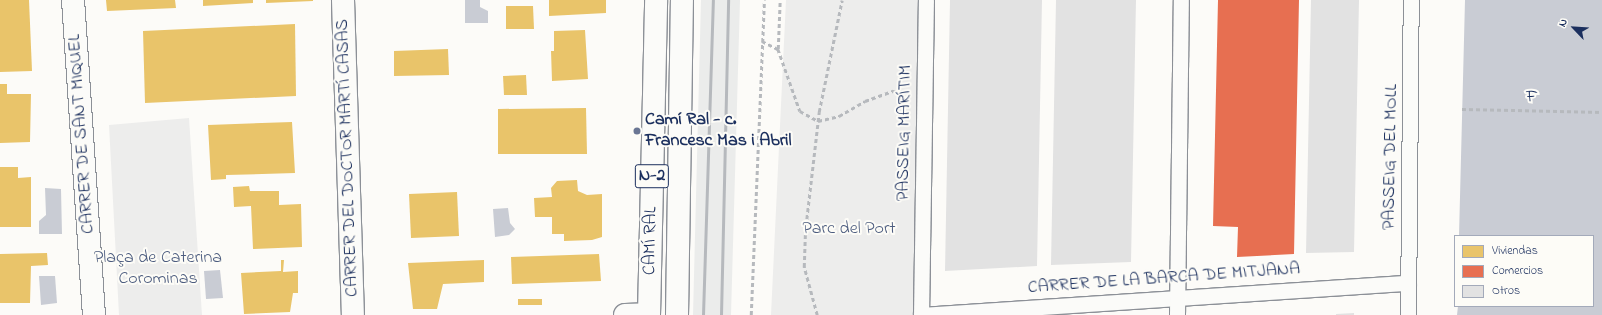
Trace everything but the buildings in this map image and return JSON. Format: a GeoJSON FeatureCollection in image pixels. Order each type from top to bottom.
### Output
{"type":"FeatureCollection","features":[{"type":"Feature","properties":{"kind":"street","name":"CARRER DE SANT MIQUEL"},"geometry":{"type":"LineString","coordinates":[[73,0],[94,315]]}},
{"type":"Feature","properties":{"kind":"street","name":"CARRER DEL DOCTOR MARTÍ CASAS"},"geometry":{"type":"LineString","coordinates":[[343,0],[354,315]]}},
{"type":"Feature","properties":{"kind":"street","name":"CAMÍ RAL"},"geometry":{"type":"LineString","coordinates":[[649,314],[656,0]]}},
{"type":"Feature","properties":{"kind":"street","name":"CAMÍ RAL"},"geometry":{"type":"LineString","coordinates":[[677,315],[682,0]]}},
{"type":"Feature","properties":{"kind":"street"},"geometry":{"type":"LineString","coordinates":[[625,315],[649,314]]}},
{"type":"Feature","properties":{"kind":"lane","name":"PASSEIG MARÍTIM"},"geometry":{"type":"LineString","coordinates":[[921,315],[926,0]]}},
{"type":"Feature","properties":{"kind":"lane"},"geometry":{"type":"LineString","coordinates":[[1177,315],[1181,0]]}},
{"type":"Feature","properties":{"kind":"lane","name":"PASSEIG DEL MOLL"},"geometry":{"type":"LineString","coordinates":[[1408,315],[1411,0]]}},
{"type":"Feature","properties":{"kind":"lane","name":"CARRER DE LA BARCA DE MITJANA"},"geometry":{"type":"LineString","coordinates":[[921,315],[1408,283]]}},
{"type":"Feature","properties":{"kind":"path"},"geometry":{"type":"LineString","coordinates":[[751,315],[764,0]]}},
{"type":"Feature","properties":{"kind":"path"},"geometry":{"type":"LineString","coordinates":[[780,0],[778,48],[800,111],[818,121],[839,116],[865,101],[892,91],[924,92]]}},
{"type":"Feature","properties":{"kind":"path"},"geometry":{"type":"LineString","coordinates":[[817,315],[804,267],[805,234],[818,121],[842,0]]}},
{"type":"Feature","properties":{"kind":"path"},"geometry":{"type":"LineString","coordinates":[[762,41],[778,48]]}},
{"type":"Feature","properties":{"kind":"path","name":"F"},"geometry":{"type":"LineString","coordinates":[[1462,109],[1602,112]]}},
{"type":"Feature","properties":{"kind":"shaded area"},"geometry":{"type":"Polygon","coordinates":[[[465,0],[480,0],[480,7],[488,11],[488,23],[465,23],[465,0]]]}},
{"type":"Feature","properties":{"kind":"shaded area"},"geometry":{"type":"Polygon","coordinates":[[[701,0],[740,0],[731,315],[693,315],[701,0]]]}},
{"type":"Feature","properties":{"kind":"shaded area"},"geometry":{"type":"Polygon","coordinates":[[[1465,0],[1602,0],[1602,315],[1457,315],[1458,307],[1594,307],[1594,235],[1459,235],[1465,0]]]}},
{"type":"Feature","properties":{"kind":"shaded area"},"geometry":{"type":"Polygon","coordinates":[[[45,188],[61,189],[62,234],[39,234],[39,221],[46,215],[45,188]]]}},
{"type":"Feature","properties":{"kind":"shaded area"},"geometry":{"type":"Polygon","coordinates":[[[508,208],[510,223],[515,229],[509,235],[495,237],[493,209],[508,208]]]}},
{"type":"Feature","properties":{"kind":"shaded area"},"geometry":{"type":"Polygon","coordinates":[[[220,270],[223,298],[206,299],[204,271],[220,270]]]}},
{"type":"Feature","properties":{"kind":"shaded area"},"geometry":{"type":"Polygon","coordinates":[[[39,276],[55,276],[57,303],[41,305],[39,276]]]}},
{"type":"Feature","properties":{"kind":"green space","name":"Parc del Port"},"geometry":{"type":"Polygon","coordinates":[[[786,0],[926,0],[921,315],[771,315],[786,0]]]}},
{"type":"Feature","properties":{"kind":"green space","name":"Plaça de Caterina Corominas"},"geometry":{"type":"Polygon","coordinates":[[[189,118],[202,315],[119,315],[109,125],[189,118]]]}},
{"type":"Feature","properties":{"kind":"railway"},"geometry":{"type":"LineString","coordinates":[[703,315],[713,0]]}},
{"type":"Feature","properties":{"kind":"railway"},"geometry":{"type":"LineString","coordinates":[[721,315],[728,0]]}},
{"type":"Feature","properties":{"kind":"place","name":"Camí Ral - c. Francesc Mas i Abril"},"geometry":{"type":"Point","coordinates":[637,131]}}]}
